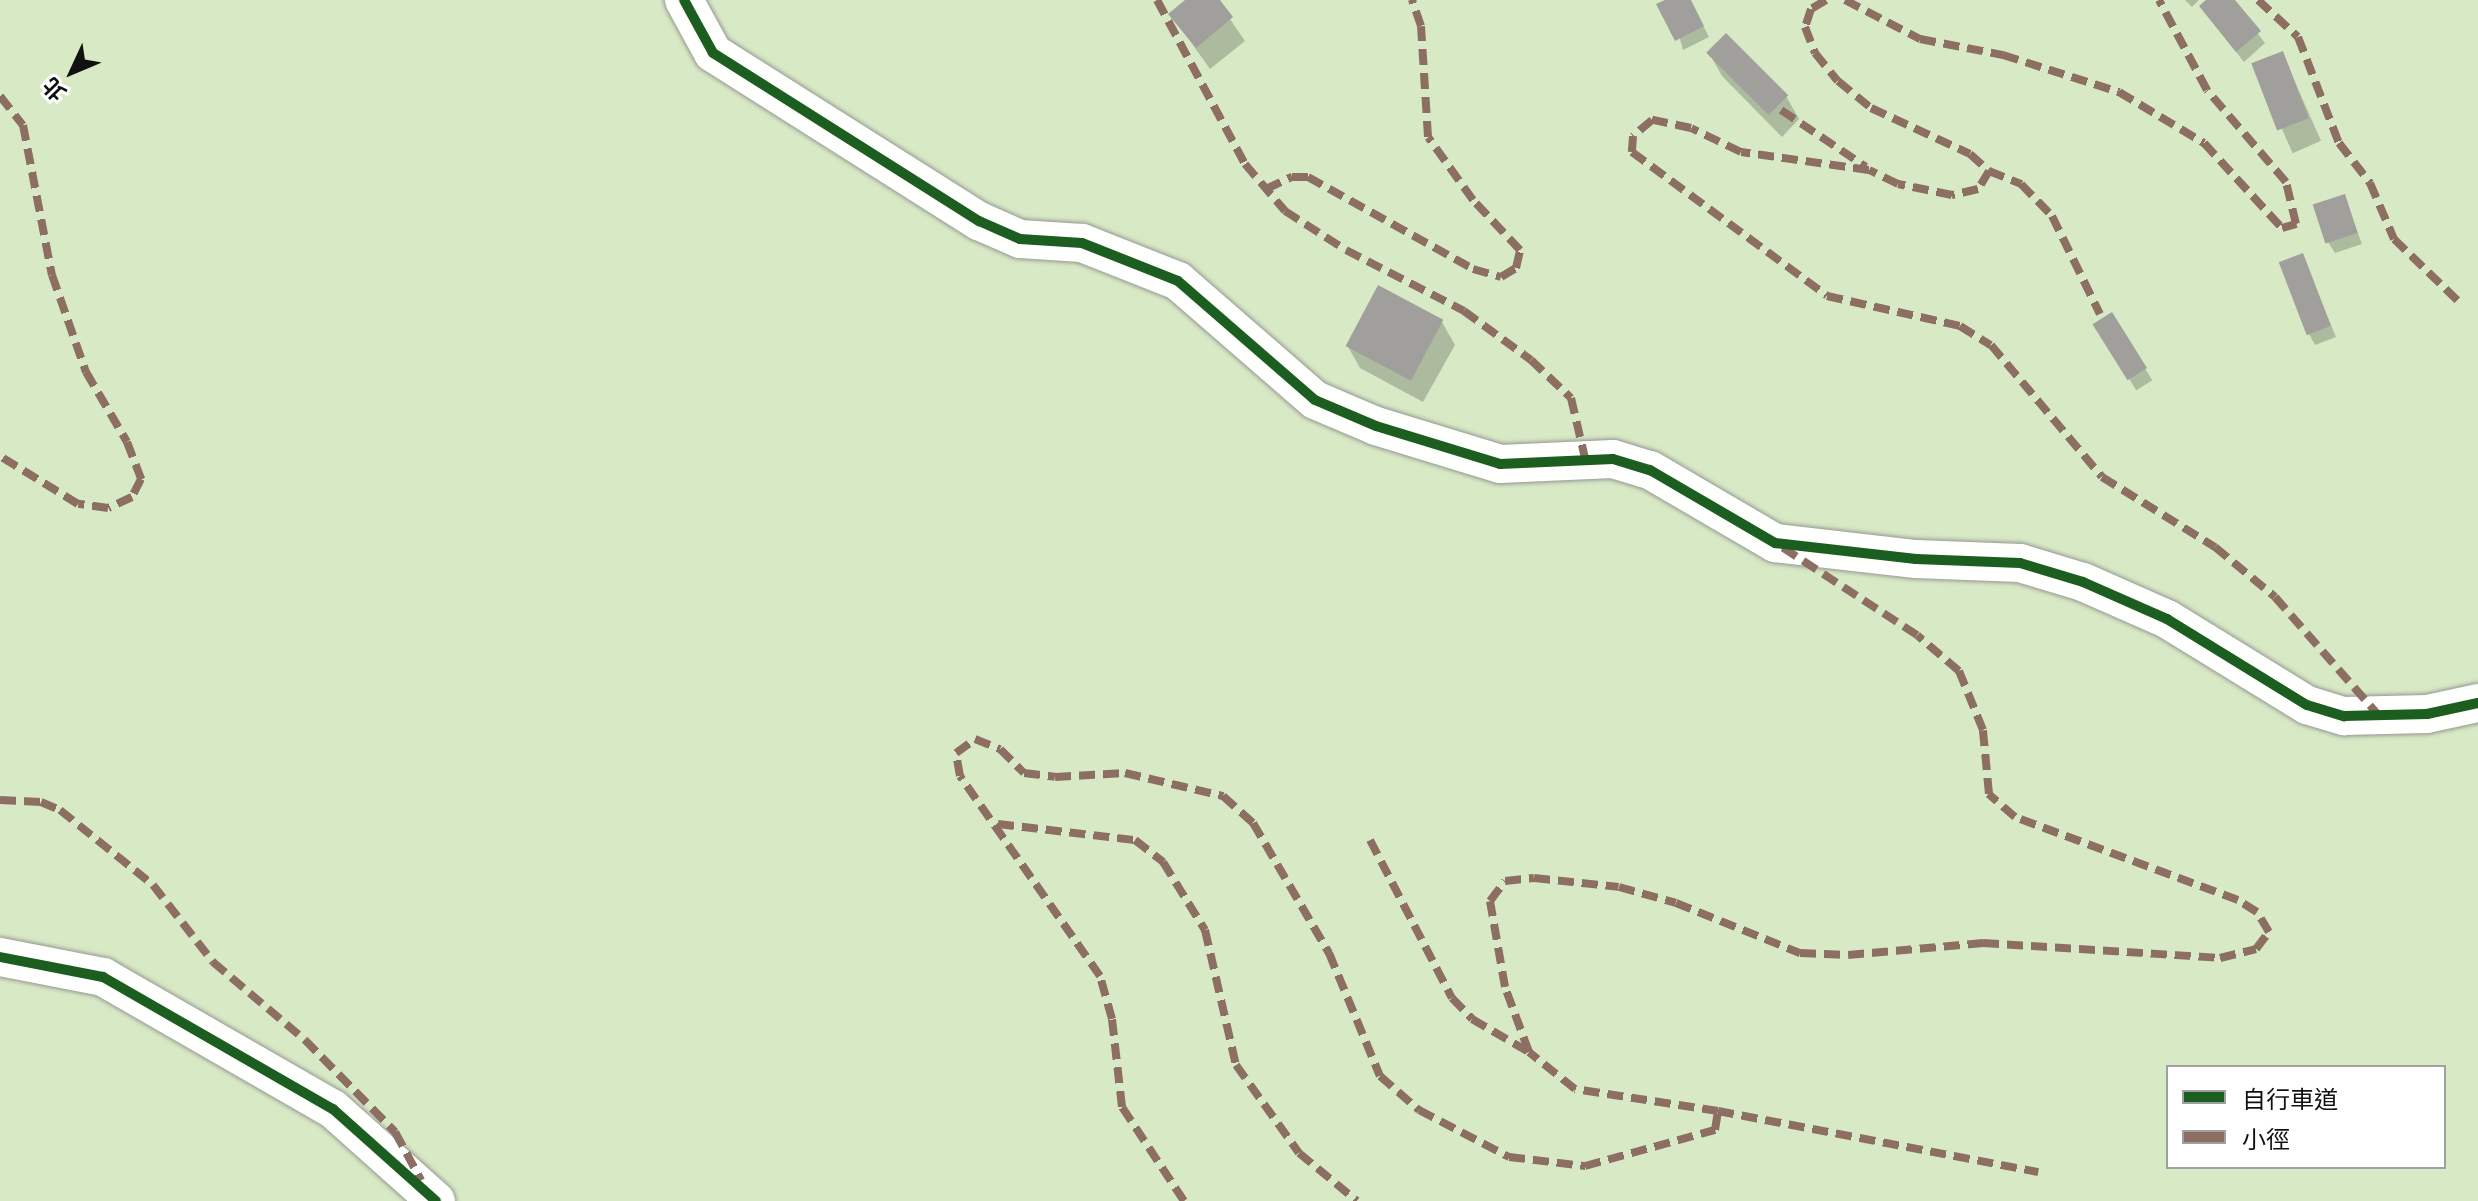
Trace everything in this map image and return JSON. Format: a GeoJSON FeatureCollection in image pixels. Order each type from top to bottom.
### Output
{"type":"FeatureCollection","features":[{"type":"Feature","properties":{"kind":"street"},"geometry":{"type":"LineString","coordinates":[[684,0],[713,53],[966,213],[1020,239],[1082,243],[1178,281],[1315,400],[1376,426],[1500,464],[1613,459],[1650,470],[1775,543],[1916,559],[2020,563],[2071,578],[2167,619],[2307,705],[2344,716],[2427,714],[2478,703]]}},
{"type":"Feature","properties":{"kind":"street"},"geometry":{"type":"LineString","coordinates":[[0,957],[103,977],[333,1109],[436,1201]]}},
{"type":"Feature","properties":{"kind":"green space"},"geometry":{"type":"Polygon","coordinates":[[[0,0],[2478,0],[2478,1201],[0,1201],[0,0]]]}},
{"type":"Feature","properties":{"kind":"building"},"geometry":{"type":"Polygon","coordinates":[[[1185,0],[1220,0],[1233,17],[1196,48],[1168,14],[1185,0]]]}},
{"type":"Feature","properties":{"kind":"building"},"geometry":{"type":"Polygon","coordinates":[[[1665,0],[1691,0],[1704,26],[1675,41],[1656,4],[1665,0]]]}},
{"type":"Feature","properties":{"kind":"building"},"geometry":{"type":"Polygon","coordinates":[[[2206,0],[2235,0],[2261,31],[2236,52],[2199,6],[2206,0]]]}},
{"type":"Feature","properties":{"kind":"building"},"geometry":{"type":"Polygon","coordinates":[[[1726,33],[1788,95],[1768,115],[1706,53],[1726,33]]]}},
{"type":"Feature","properties":{"kind":"building"},"geometry":{"type":"Polygon","coordinates":[[[2283,51],[2309,118],[2277,130],[2251,63],[2283,51]]]}},
{"type":"Feature","properties":{"kind":"building"},"geometry":{"type":"Polygon","coordinates":[[[2345,194],[2358,233],[2325,243],[2313,205],[2345,194]]]}},
{"type":"Feature","properties":{"kind":"building"},"geometry":{"type":"Polygon","coordinates":[[[2303,253],[2331,326],[2307,335],[2279,262],[2303,253]]]}},
{"type":"Feature","properties":{"kind":"building"},"geometry":{"type":"Polygon","coordinates":[[[1378,285],[1443,320],[1411,381],[1346,346],[1378,285]]]}},
{"type":"Feature","properties":{"kind":"building"},"geometry":{"type":"Polygon","coordinates":[[[2112,312],[2147,368],[2127,380],[2092,324],[2112,312]]]}},
{"type":"Feature","properties":{"kind":"marked path"},"geometry":{"type":"LineString","coordinates":[[1157,0],[1245,164],[1285,211],[1346,250],[1464,311],[1531,360],[1571,398],[1585,458]]}},
{"type":"Feature","properties":{"kind":"marked path"},"geometry":{"type":"LineString","coordinates":[[1266,189],[1292,177],[1308,177],[1473,269],[1501,277],[1516,268],[1520,250],[1473,200],[1428,137],[1421,26],[1412,0]]}},
{"type":"Feature","properties":{"kind":"marked path"},"geometry":{"type":"LineString","coordinates":[[1826,0],[1811,9],[1805,27],[1815,53],[1838,81],[1871,108],[1970,154],[1989,171],[1978,189],[1952,195],[1898,184],[1869,170],[1741,152],[1691,128],[1652,120],[1633,136],[1632,152],[1827,296],[1960,326],[1991,345],[2102,477],[2215,547],[2275,597],[2380,717]]}},
{"type":"Feature","properties":{"kind":"marked path"},"geometry":{"type":"LineString","coordinates":[[1845,0],[1920,39],[2003,55],[2119,92],[2204,143],[2282,228],[2296,224],[2286,182],[2207,90],[2159,0]]}},
{"type":"Feature","properties":{"kind":"marked path"},"geometry":{"type":"LineString","coordinates":[[2258,0],[2298,37],[2339,143],[2370,183],[2394,239],[2461,304]]}},
{"type":"Feature","properties":{"kind":"marked path"},"geometry":{"type":"LineString","coordinates":[[0,96],[23,125],[52,275],[86,372],[127,442],[141,479],[132,497],[108,508],[78,504],[0,456]]}},
{"type":"Feature","properties":{"kind":"marked path"},"geometry":{"type":"LineString","coordinates":[[1781,110],[1866,167]]}},
{"type":"Feature","properties":{"kind":"marked path"},"geometry":{"type":"LineString","coordinates":[[1989,171],[2021,184],[2052,216],[2100,314]]}},
{"type":"Feature","properties":{"kind":"marked path"},"geometry":{"type":"LineString","coordinates":[[1184,1201],[1122,1107],[1112,1019],[1100,976],[960,776],[956,753],[975,739],[1000,749],[1024,773],[1055,777],[1125,773],[1223,796],[1253,823],[1329,953],[1380,1076],[1419,1110],[1509,1157],[1585,1166],[1715,1130],[1718,1111],[1575,1089],[1529,1052],[1505,987],[1490,901],[1505,881],[1534,878],[1619,887],[1676,903],[1800,953],[1848,955],[1983,943],[2220,958],[2256,949],[2269,932],[2257,912],[2238,900],[2015,817],[1989,794],[1983,730],[1959,671],[1917,635],[1782,547]]}},
{"type":"Feature","properties":{"kind":"marked path"},"geometry":{"type":"LineString","coordinates":[[0,800],[41,802],[60,810],[153,885],[213,962],[305,1040],[395,1132],[421,1180]]}},
{"type":"Feature","properties":{"kind":"marked path"},"geometry":{"type":"LineString","coordinates":[[998,824],[1135,840],[1163,862],[1205,930],[1236,1065],[1299,1153],[1357,1201]]}},
{"type":"Feature","properties":{"kind":"marked path"},"geometry":{"type":"LineString","coordinates":[[1370,840],[1452,998],[1472,1019],[1529,1052]]}},
{"type":"Feature","properties":{"kind":"marked path"},"geometry":{"type":"LineString","coordinates":[[1718,1111],[2038,1172]]}},
{"type":"Feature","properties":{"kind":"cycle path"},"geometry":{"type":"LineString","coordinates":[[684,0],[713,53],[979,221],[1020,239],[1082,243],[1178,281],[1315,400],[1376,426],[1500,464],[1613,459],[1650,470],[1775,543],[1916,559],[2020,563],[2083,582],[2167,619],[2307,705],[2344,716],[2427,714],[2478,703]]}},
{"type":"Feature","properties":{"kind":"cycle path"},"geometry":{"type":"LineString","coordinates":[[0,957],[103,977],[333,1109],[436,1201]]}}]}
